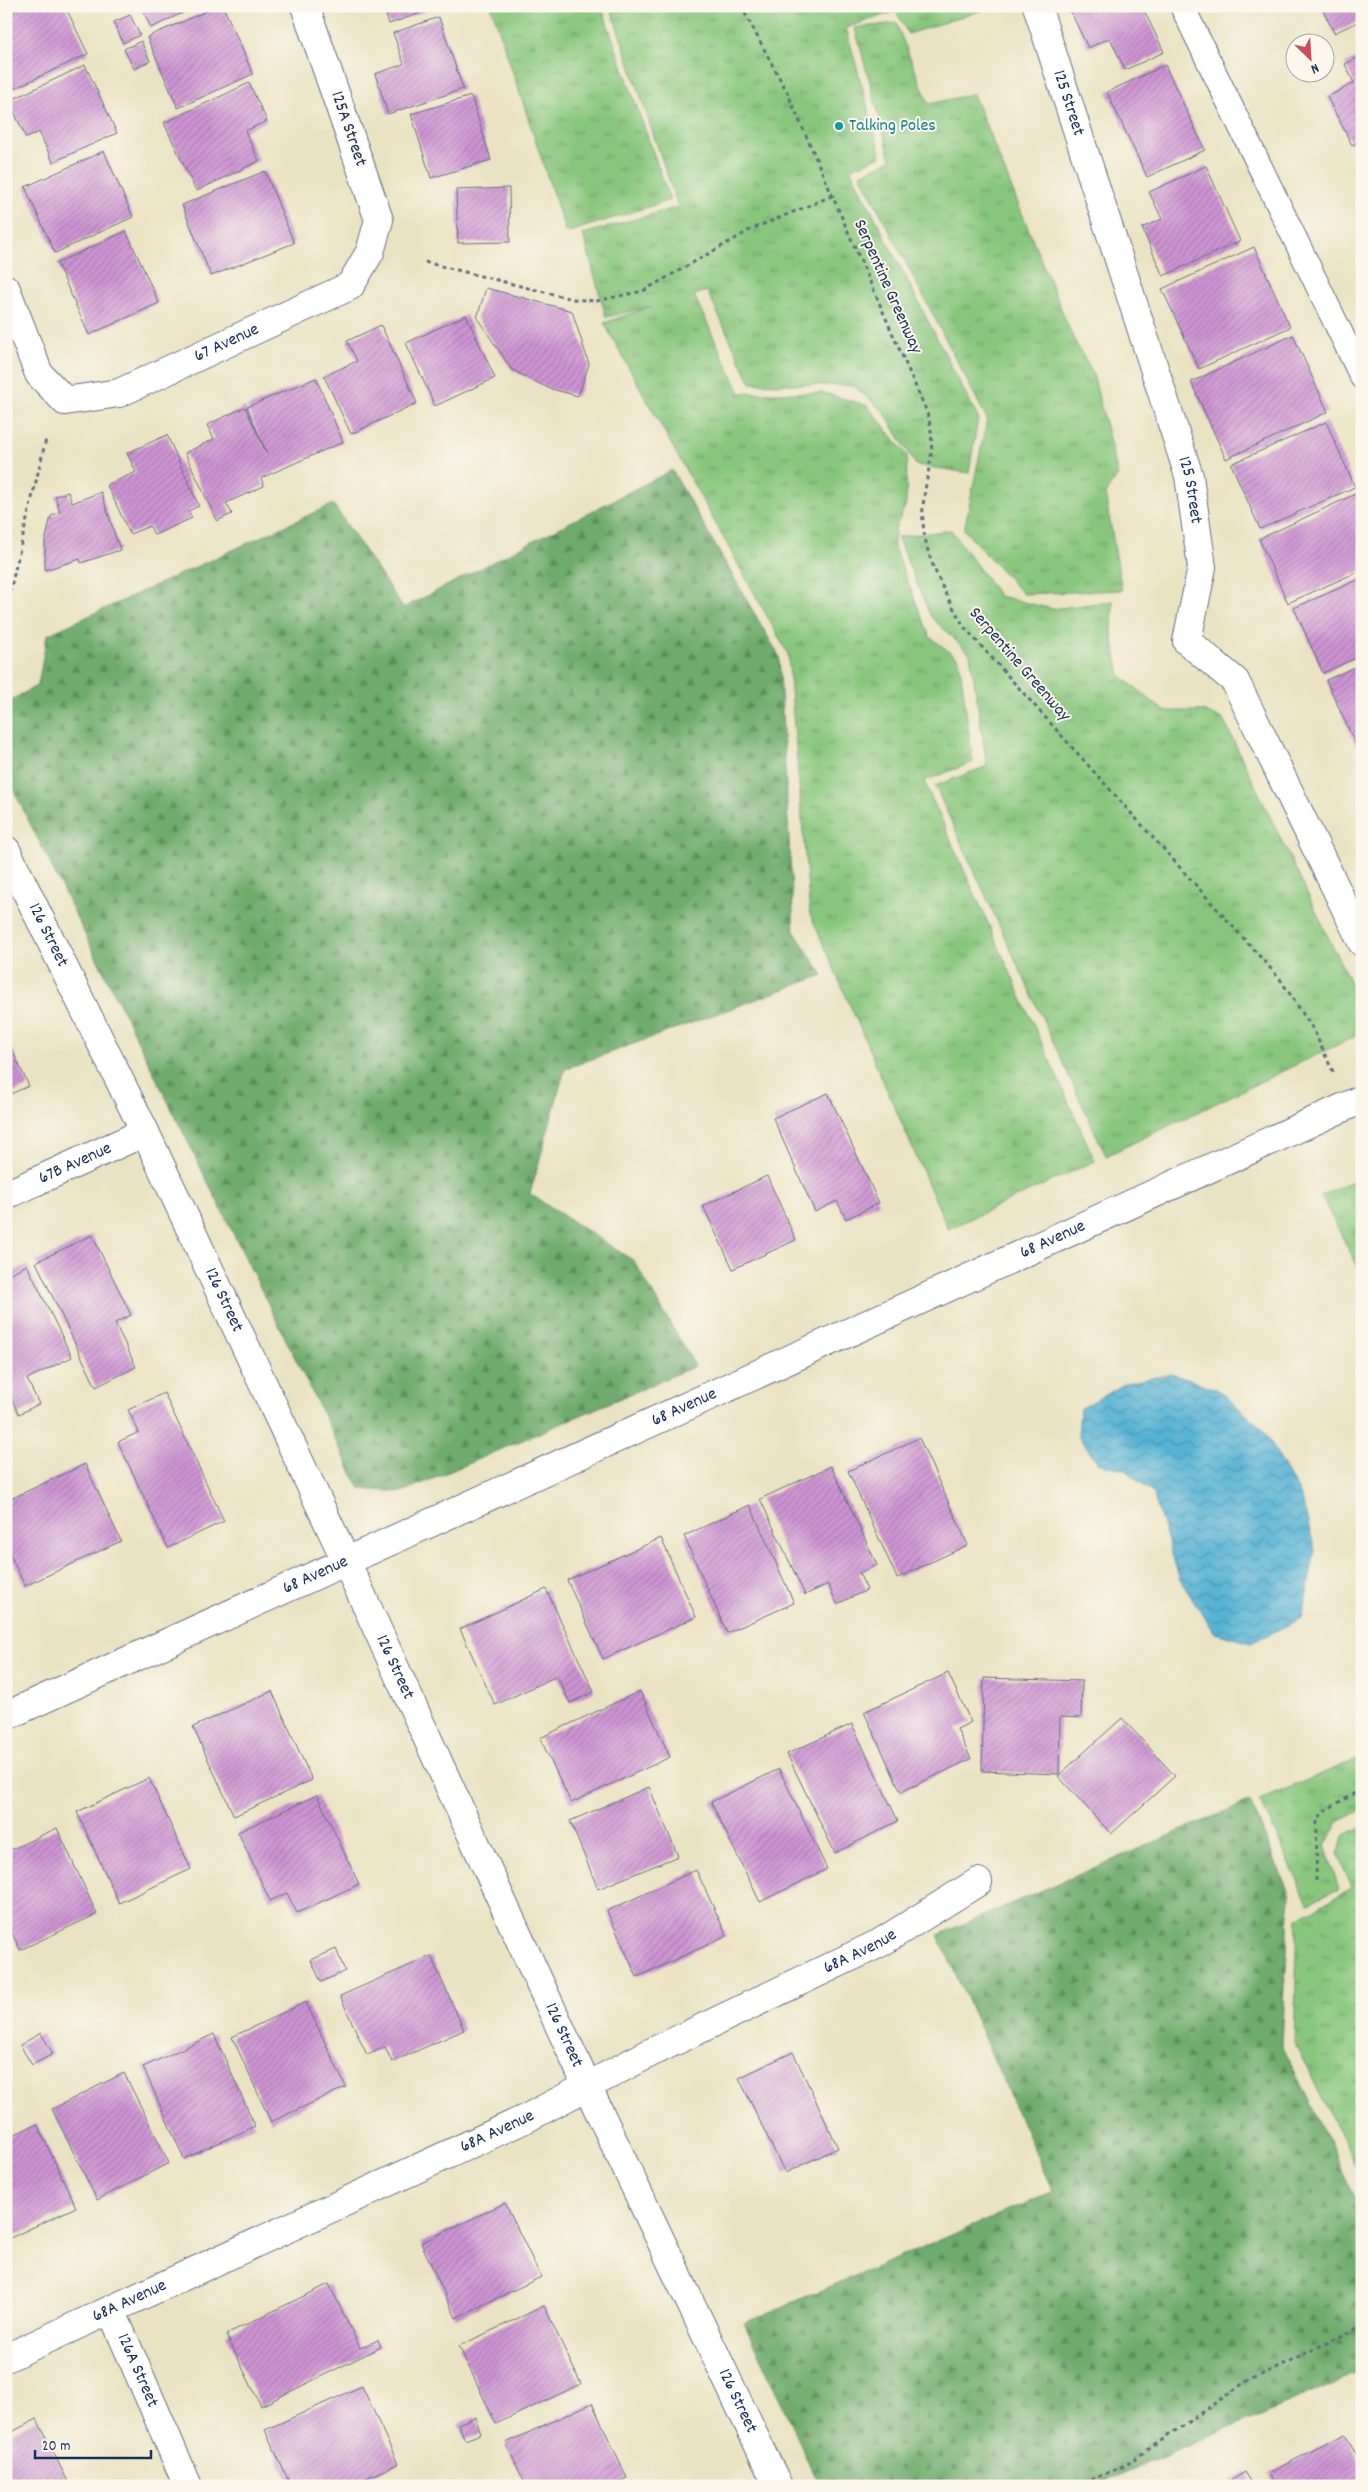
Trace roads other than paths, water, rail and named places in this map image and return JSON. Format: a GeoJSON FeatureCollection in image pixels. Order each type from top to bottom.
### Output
{"type":"FeatureCollection","features":[{"type":"Feature","properties":{"kind":"street","name":"125A Street"},"geometry":{"type":"LineString","coordinates":[[305,6],[379,220],[370,252]]}},
{"type":"Feature","properties":{"kind":"street","name":"125 Street"},"geometry":{"type":"LineString","coordinates":[[1037,6],[1189,476],[1202,567],[1188,642],[1235,682],[1362,942]]}},
{"type":"Feature","properties":{"kind":"street","name":"67 Avenue"},"geometry":{"type":"LineString","coordinates":[[6,289],[39,374],[65,401],[119,393],[350,286],[370,252]]}},
{"type":"Feature","properties":{"kind":"street","name":"126 Street"},"geometry":{"type":"LineString","coordinates":[[6,850],[145,1132],[346,1561],[586,2084],[778,2486]]}},
{"type":"Feature","properties":{"kind":"street","name":"68 Avenue"},"geometry":{"type":"LineString","coordinates":[[6,1716],[1362,1099]]}},
{"type":"Feature","properties":{"kind":"street","name":"67B Avenue"},"geometry":{"type":"LineString","coordinates":[[6,1195],[145,1132]]}},
{"type":"Feature","properties":{"kind":"street","name":"68A Avenue"},"geometry":{"type":"LineString","coordinates":[[6,2358],[527,2118],[586,2084],[880,1942],[978,1882]]}},
{"type":"Feature","properties":{"kind":"street","name":"126A Street"},"geometry":{"type":"LineString","coordinates":[[111,2310],[188,2486]]}},
{"type":"Feature","properties":{"kind":"lane"},"geometry":{"type":"LineString","coordinates":[[1182,6],[1362,377]]}},
{"type":"Feature","properties":{"kind":"water"},"geometry":{"type":"Polygon","coordinates":[[[1171,1374],[1217,1389],[1263,1429],[1301,1496],[1315,1550],[1302,1618],[1251,1643],[1215,1633],[1180,1580],[1153,1493],[1125,1470],[1098,1463],[1078,1436],[1080,1409],[1126,1383],[1171,1374]]]}},
{"type":"Feature","properties":{"kind":"place","name":"Talking Poles"},"geometry":{"type":"Point","coordinates":[839,126]}}]}
